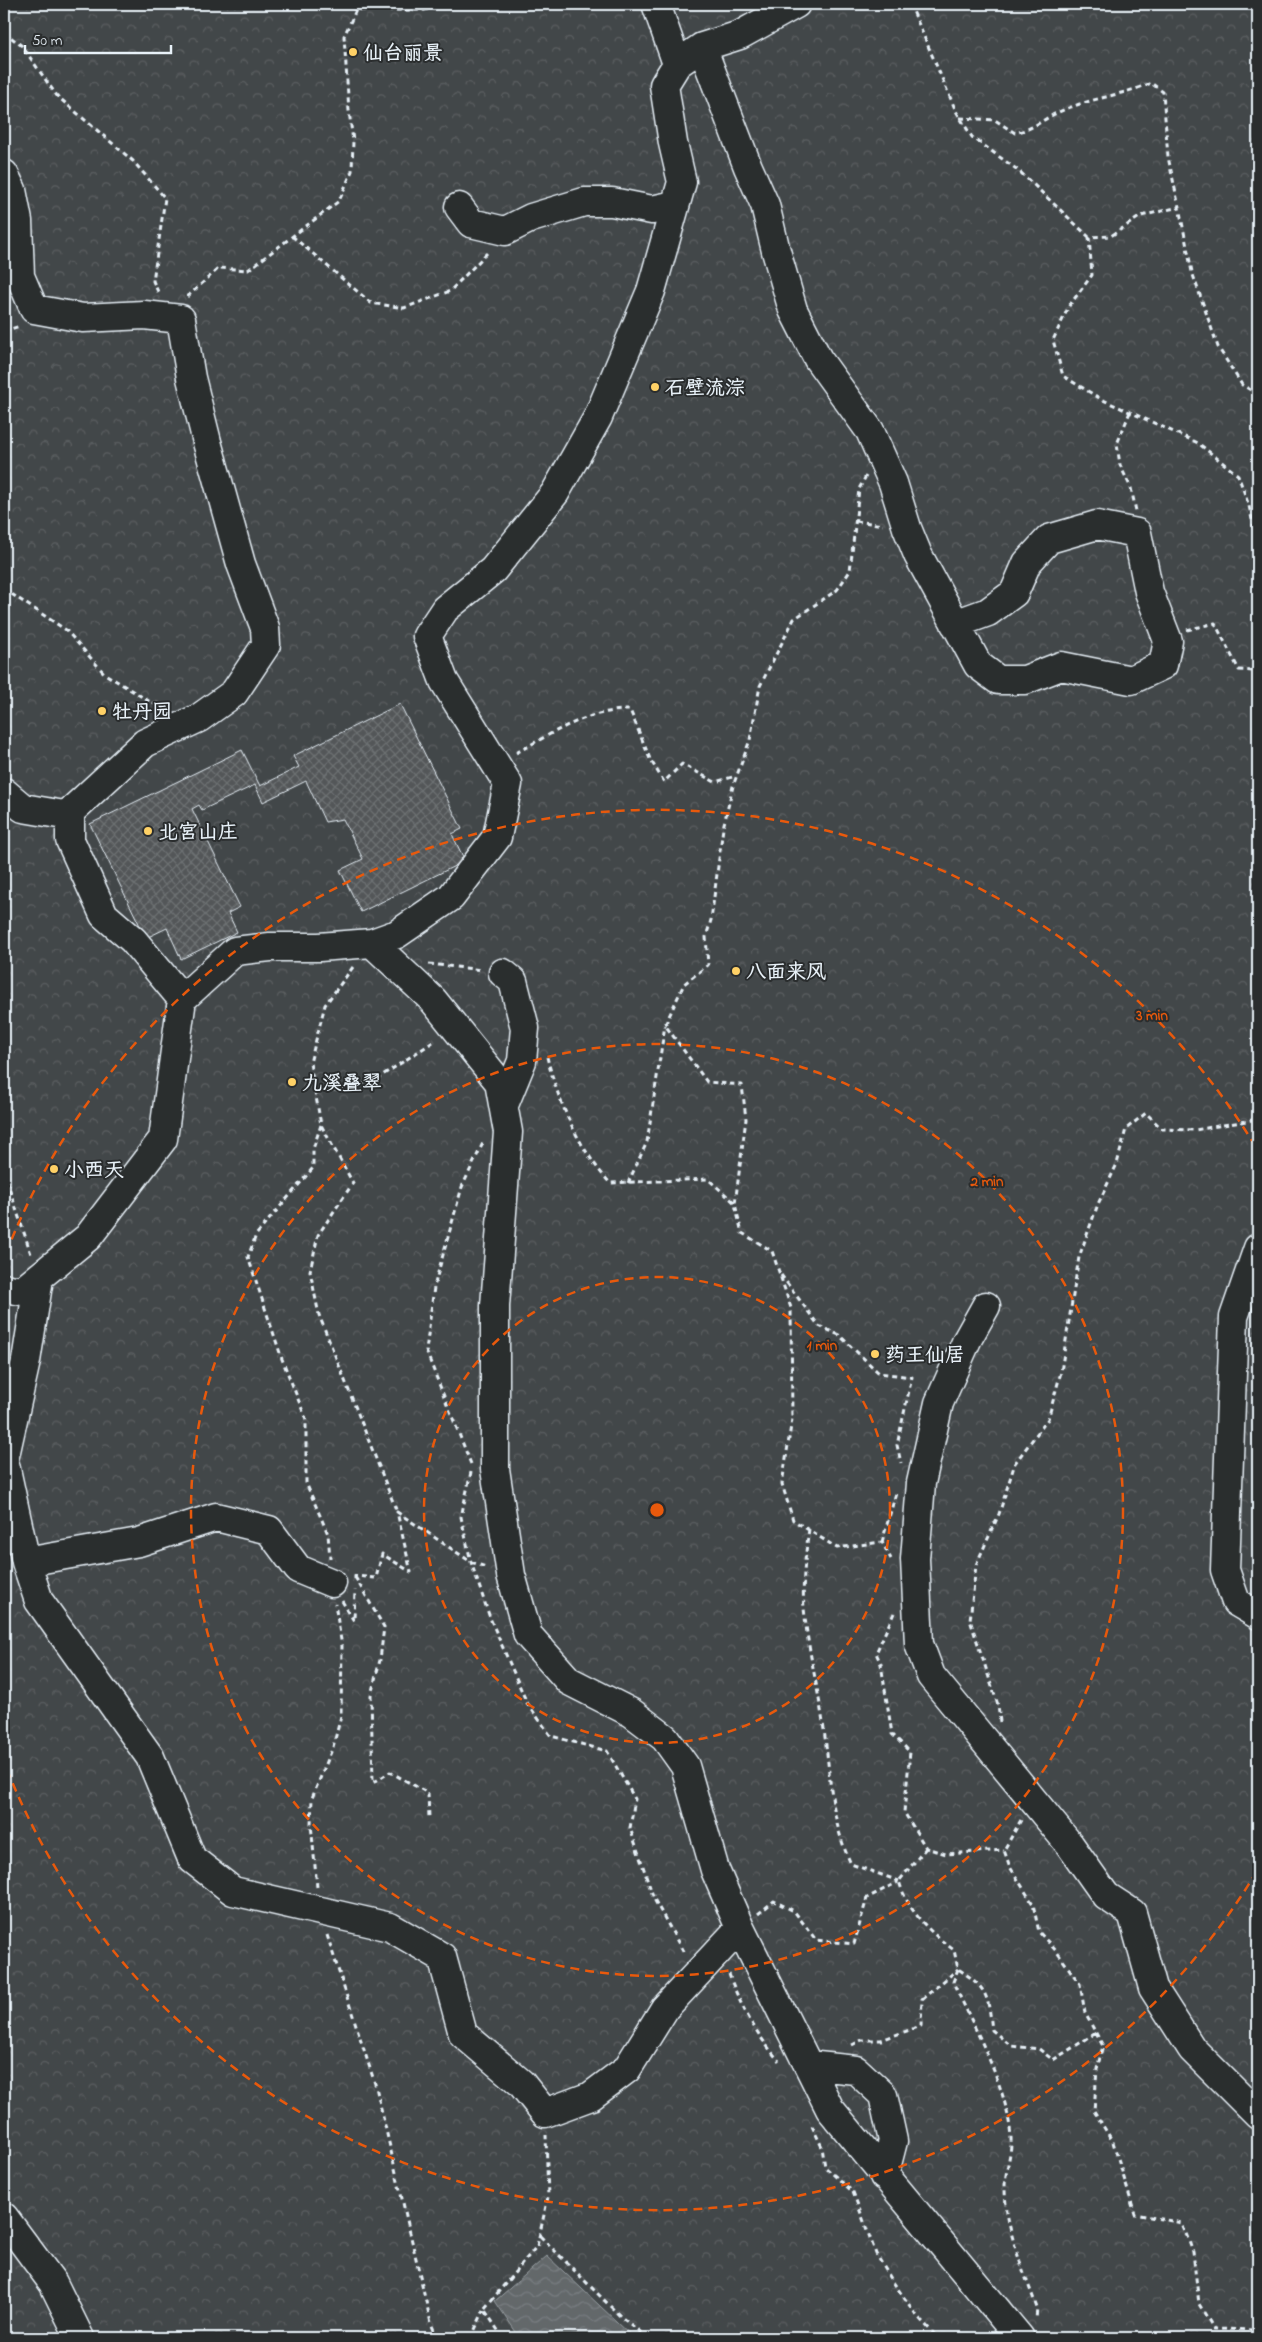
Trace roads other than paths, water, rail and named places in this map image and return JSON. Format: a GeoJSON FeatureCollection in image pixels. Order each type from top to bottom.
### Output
{"type":"FeatureCollection","features":[{"type":"Feature","properties":{"kind":"street"},"geometry":{"type":"LineString","coordinates":[[656,4],[677,64]]}},
{"type":"Feature","properties":{"kind":"street"},"geometry":{"type":"LineString","coordinates":[[4,1288],[22,1291],[88,1237],[163,1138],[182,999],[235,951],[270,947],[319,947],[372,943],[397,934],[451,897],[497,837],[508,784],[444,681],[427,636],[445,609],[493,570],[555,494],[598,417],[651,291],[682,182],[673,143],[664,85],[677,64],[702,48],[740,34],[796,4]]}},
{"type":"Feature","properties":{"kind":"street"},"geometry":{"type":"LineString","coordinates":[[702,48],[748,167],[765,205],[793,310],[818,358],[870,431],[893,483],[907,528],[918,555],[978,665],[998,680],[1025,680],[1061,666],[1131,680],[1163,665],[1168,641],[1149,592],[1137,533],[1097,525],[1049,540],[1027,563],[1014,593],[988,612],[956,624]]}},
{"type":"Feature","properties":{"kind":"street"},"geometry":{"type":"LineString","coordinates":[[4,174],[12,190],[18,221],[20,276],[34,309],[84,318],[144,315],[181,319],[191,378],[207,442],[241,564],[265,628],[266,645],[234,693],[199,718],[145,743],[70,812],[70,840],[104,915],[133,940],[182,999]]}},
{"type":"Feature","properties":{"kind":"street"},"geometry":{"type":"LineString","coordinates":[[459,207],[471,223],[505,231],[531,218],[584,202],[612,202],[652,210],[675,205]]}},
{"type":"Feature","properties":{"kind":"street"},"geometry":{"type":"LineString","coordinates":[[4,792],[23,808],[70,816]]}},
{"type":"Feature","properties":{"kind":"street"},"geometry":{"type":"LineString","coordinates":[[372,943],[433,1000],[499,1082],[508,1132],[495,1306],[495,1469],[511,1575],[528,1635],[569,1681],[632,1713],[665,1738],[685,1766],[715,1870],[740,1928],[830,2109],[884,2176],[1028,2331]]}},
{"type":"Feature","properties":{"kind":"street"},"geometry":{"type":"LineString","coordinates":[[502,973],[513,981],[526,1028],[522,1060],[504,1105]]}},
{"type":"Feature","properties":{"kind":"street"},"geometry":{"type":"LineString","coordinates":[[1258,1248],[1234,1317],[1225,1570],[1236,1602],[1258,1615]]}},
{"type":"Feature","properties":{"kind":"street"},"geometry":{"type":"LineString","coordinates":[[39,1278],[26,1361],[4,1460],[26,1562],[39,1601],[150,1757],[192,1859],[233,1891],[390,1927],[442,1957],[463,2034],[521,2083],[545,2113],[591,2096],[627,2069],[665,2008],[740,1928]]}},
{"type":"Feature","properties":{"kind":"street"},"geometry":{"type":"LineString","coordinates":[[986,1306],[967,1340],[939,1403],[909,1485],[919,1644],[931,1676],[1070,1845],[1106,1896],[1132,1913],[1153,1988],[1192,2049],[1258,2115]]}},
{"type":"Feature","properties":{"kind":"street"},"geometry":{"type":"LineString","coordinates":[[26,1562],[139,1542],[216,1517],[269,1530],[298,1569],[343,1580]]}},
{"type":"Feature","properties":{"kind":"street"},"geometry":{"type":"LineString","coordinates":[[808,2065],[856,2070],[883,2095],[893,2141],[884,2176]]}},
{"type":"Feature","properties":{"kind":"street"},"geometry":{"type":"LineString","coordinates":[[4,2217],[53,2283],[80,2338]]}},
{"type":"Feature","properties":{"kind":"water"},"geometry":{"type":"Polygon","coordinates":[[[547,2256],[634,2338],[520,2338],[495,2301],[547,2256]]]}},
{"type":"Feature","properties":{"kind":"place","name":"仙台丽景"},"geometry":{"type":"Point","coordinates":[353,52]}},
{"type":"Feature","properties":{"kind":"place","name":"石壁流淙"},"geometry":{"type":"Point","coordinates":[655,387]}},
{"type":"Feature","properties":{"kind":"place","name":"牡丹园"},"geometry":{"type":"Point","coordinates":[102,711]}},
{"type":"Feature","properties":{"kind":"place","name":"北宫山庄"},"geometry":{"type":"Point","coordinates":[148,831]}},
{"type":"Feature","properties":{"kind":"place","name":"八面来风"},"geometry":{"type":"Point","coordinates":[736,971]}},
{"type":"Feature","properties":{"kind":"place","name":"九溪叠翠"},"geometry":{"type":"Point","coordinates":[292,1082]}},
{"type":"Feature","properties":{"kind":"place","name":"小西天"},"geometry":{"type":"Point","coordinates":[54,1169]}},
{"type":"Feature","properties":{"kind":"place","name":"药王仙居"},"geometry":{"type":"Point","coordinates":[875,1354]}}]}
